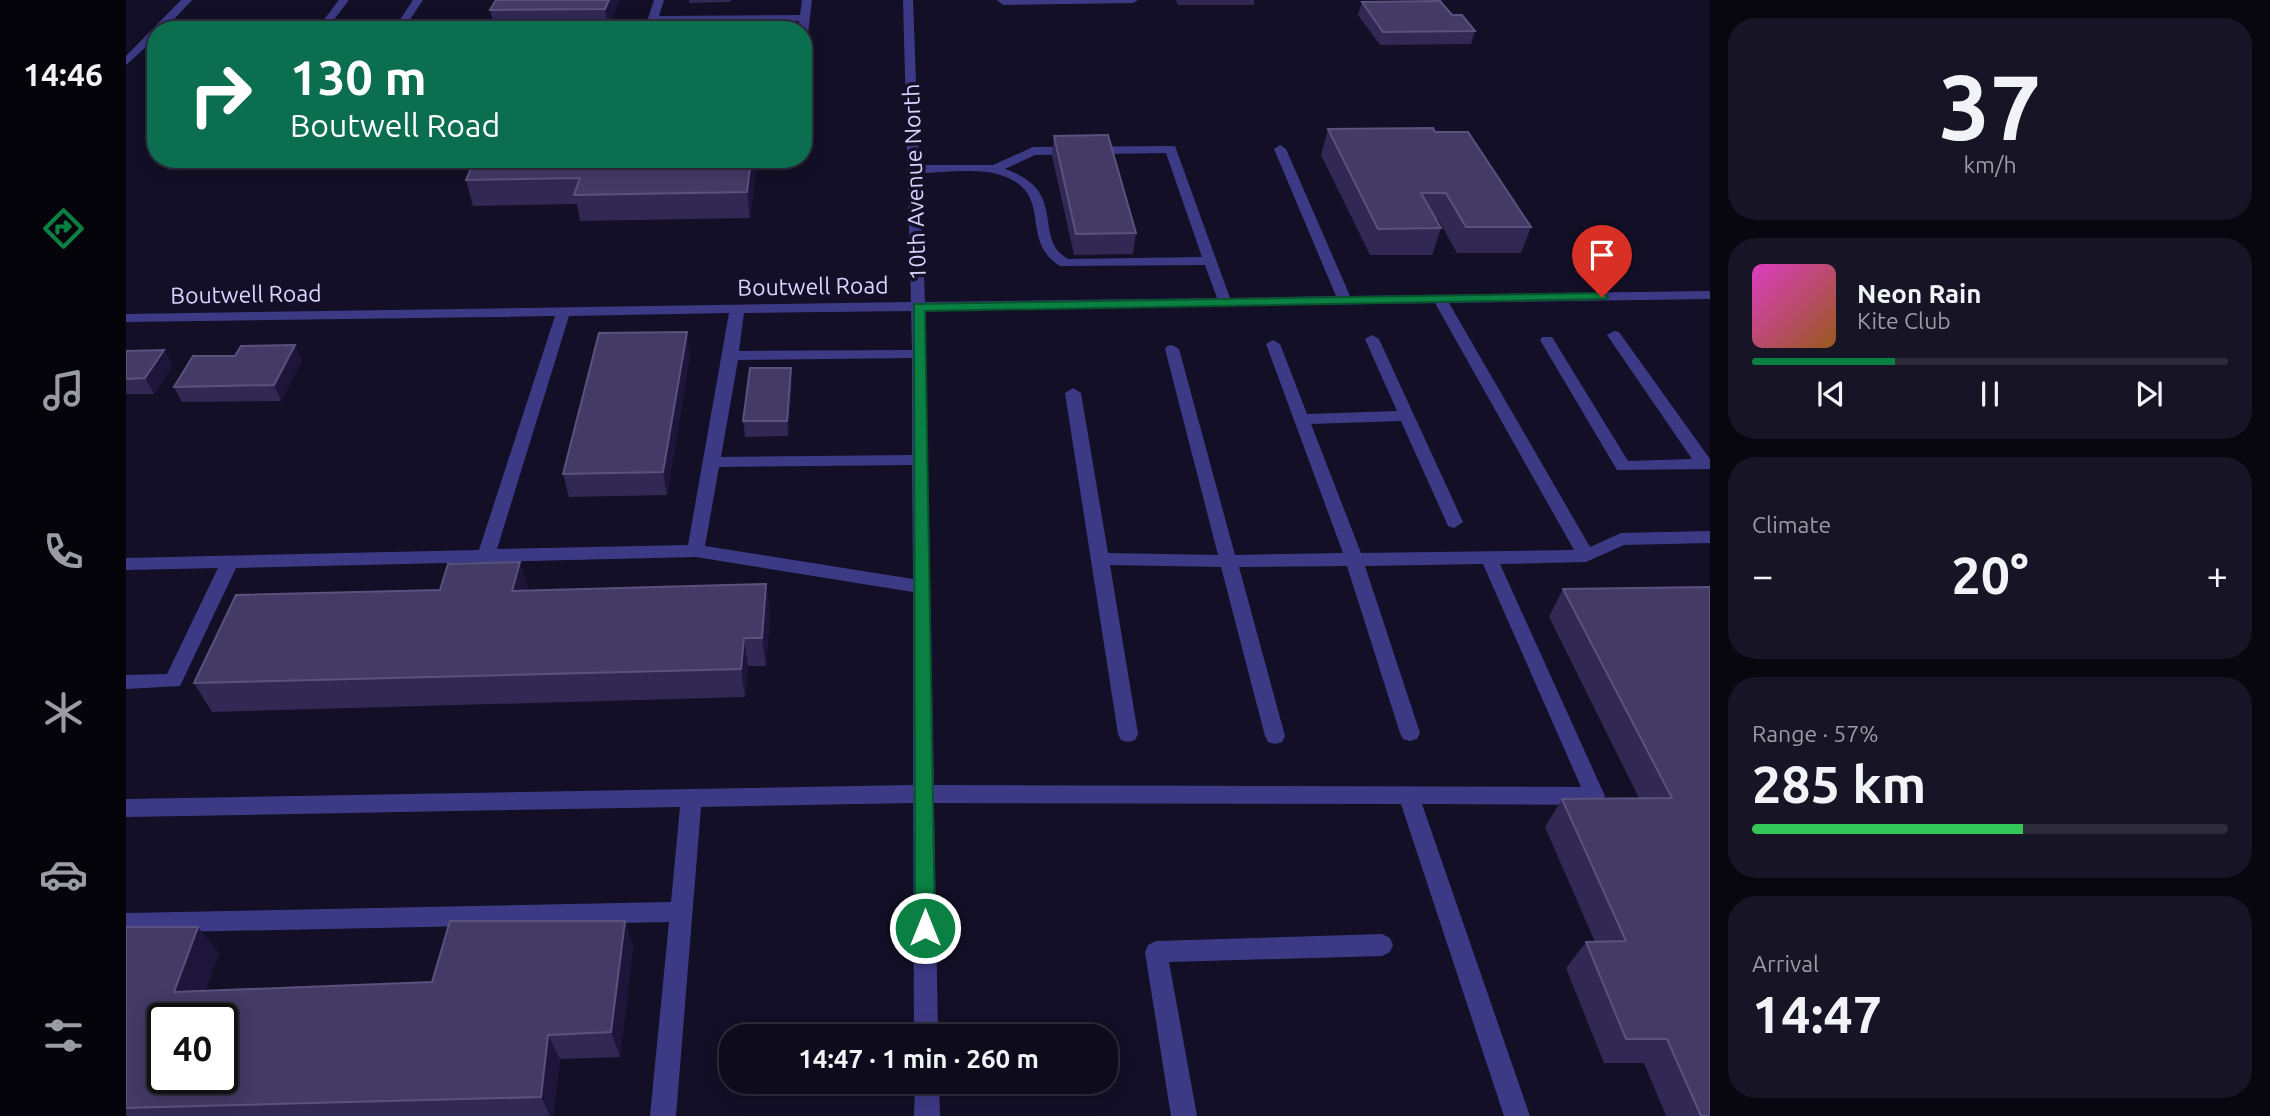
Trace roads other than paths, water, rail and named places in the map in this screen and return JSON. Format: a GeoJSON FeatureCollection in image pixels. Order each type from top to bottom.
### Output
{"type":"FeatureCollection","features":[{"type":"Feature","properties":{"kind":"street"},"geometry":{"type":"LineString","coordinates":[[167,21],[187,0]]}},
{"type":"Feature","properties":{"kind":"street"},"geometry":{"type":"LineString","coordinates":[[328,21],[344,0]]}},
{"type":"Feature","properties":{"kind":"street"},"geometry":{"type":"LineString","coordinates":[[404,21],[418,0]]}},
{"type":"Feature","properties":{"kind":"street"},"geometry":{"type":"LineString","coordinates":[[651,21],[659,0]]}},
{"type":"Feature","properties":{"kind":"street"},"geometry":{"type":"LineString","coordinates":[[805,21],[807,0]]}},
{"type":"Feature","properties":{"kind":"street","name":"10th Avenue North"},"geometry":{"type":"LineString","coordinates":[[908,0],[919,354],[926,1024]]}},
{"type":"Feature","properties":{"kind":"street"},"geometry":{"type":"LineString","coordinates":[[1002,0],[1133,0]]}},
{"type":"Feature","properties":{"kind":"street"},"geometry":{"type":"LineString","coordinates":[[728,21],[805,18]]}},
{"type":"Feature","properties":{"kind":"street"},"geometry":{"type":"LineString","coordinates":[[126,62],[147,41]]}},
{"type":"Feature","properties":{"kind":"street"},"geometry":{"type":"LineString","coordinates":[[142,46],[147,46]]}},
{"type":"Feature","properties":{"kind":"street"},"geometry":{"type":"LineString","coordinates":[[995,169],[1033,151],[1171,149],[1225,302]]}},
{"type":"Feature","properties":{"kind":"street"},"geometry":{"type":"LineString","coordinates":[[1280,149],[1345,301]]}},
{"type":"Feature","properties":{"kind":"street"},"geometry":{"type":"LineString","coordinates":[[913,169],[995,169],[1025,181],[1037,195],[1049,250],[1055,260],[1065,263],[1210,261]]}},
{"type":"Feature","properties":{"kind":"street","name":"Boutwell Road"},"geometry":{"type":"LineString","coordinates":[[126,318],[1710,295]]}},
{"type":"Feature","properties":{"kind":"street"},"geometry":{"type":"LineString","coordinates":[[1440,299],[1586,556]]}},
{"type":"Feature","properties":{"kind":"street"},"geometry":{"type":"LineString","coordinates":[[696,551],[737,310]]}},
{"type":"Feature","properties":{"kind":"street"},"geometry":{"type":"LineString","coordinates":[[486,556],[562,313]]}},
{"type":"Feature","properties":{"kind":"street"},"geometry":{"type":"LineString","coordinates":[[1614,335],[1707,464]]}},
{"type":"Feature","properties":{"kind":"street"},"geometry":{"type":"LineString","coordinates":[[1372,339],[1454,522]]}},
{"type":"Feature","properties":{"kind":"street"},"geometry":{"type":"LineString","coordinates":[[1547,340],[1623,466],[1707,464]]}},
{"type":"Feature","properties":{"kind":"street"},"geometry":{"type":"LineString","coordinates":[[1273,344],[1354,559],[1410,733]]}},
{"type":"Feature","properties":{"kind":"street"},"geometry":{"type":"LineString","coordinates":[[1172,348],[1275,736]]}},
{"type":"Feature","properties":{"kind":"street"},"geometry":{"type":"LineString","coordinates":[[731,356],[919,354]]}},
{"type":"Feature","properties":{"kind":"street"},"geometry":{"type":"LineString","coordinates":[[1073,393],[1128,734]]}},
{"type":"Feature","properties":{"kind":"street"},"geometry":{"type":"LineString","coordinates":[[1300,419],[1406,416]]}},
{"type":"Feature","properties":{"kind":"street"},"geometry":{"type":"LineString","coordinates":[[712,462],[920,460]]}},
{"type":"Feature","properties":{"kind":"street"},"geometry":{"type":"LineString","coordinates":[[1100,559],[1230,561],[1586,556],[1621,539],[1710,537]]}},
{"type":"Feature","properties":{"kind":"street"},"geometry":{"type":"LineString","coordinates":[[126,564],[696,551],[922,587]]}},
{"type":"Feature","properties":{"kind":"street"},"geometry":{"type":"LineString","coordinates":[[126,808],[923,794],[1595,796],[1489,558]]}},
{"type":"Feature","properties":{"kind":"street"},"geometry":{"type":"LineString","coordinates":[[126,682],[173,681],[230,561]]}},
{"type":"Feature","properties":{"kind":"street"},"geometry":{"type":"LineString","coordinates":[[1409,796],[1517,1116]]}},
{"type":"Feature","properties":{"kind":"street"},"geometry":{"type":"LineString","coordinates":[[663,1116],[691,799]]}},
{"type":"Feature","properties":{"kind":"street"},"geometry":{"type":"LineString","coordinates":[[126,923],[681,912]]}},
{"type":"Feature","properties":{"kind":"street"},"geometry":{"type":"LineString","coordinates":[[1184,1116],[1156,952],[1382,945]]}},
{"type":"Feature","properties":{"kind":"street"},"geometry":{"type":"LineString","coordinates":[[927,1094],[927,1116]]}}]}
